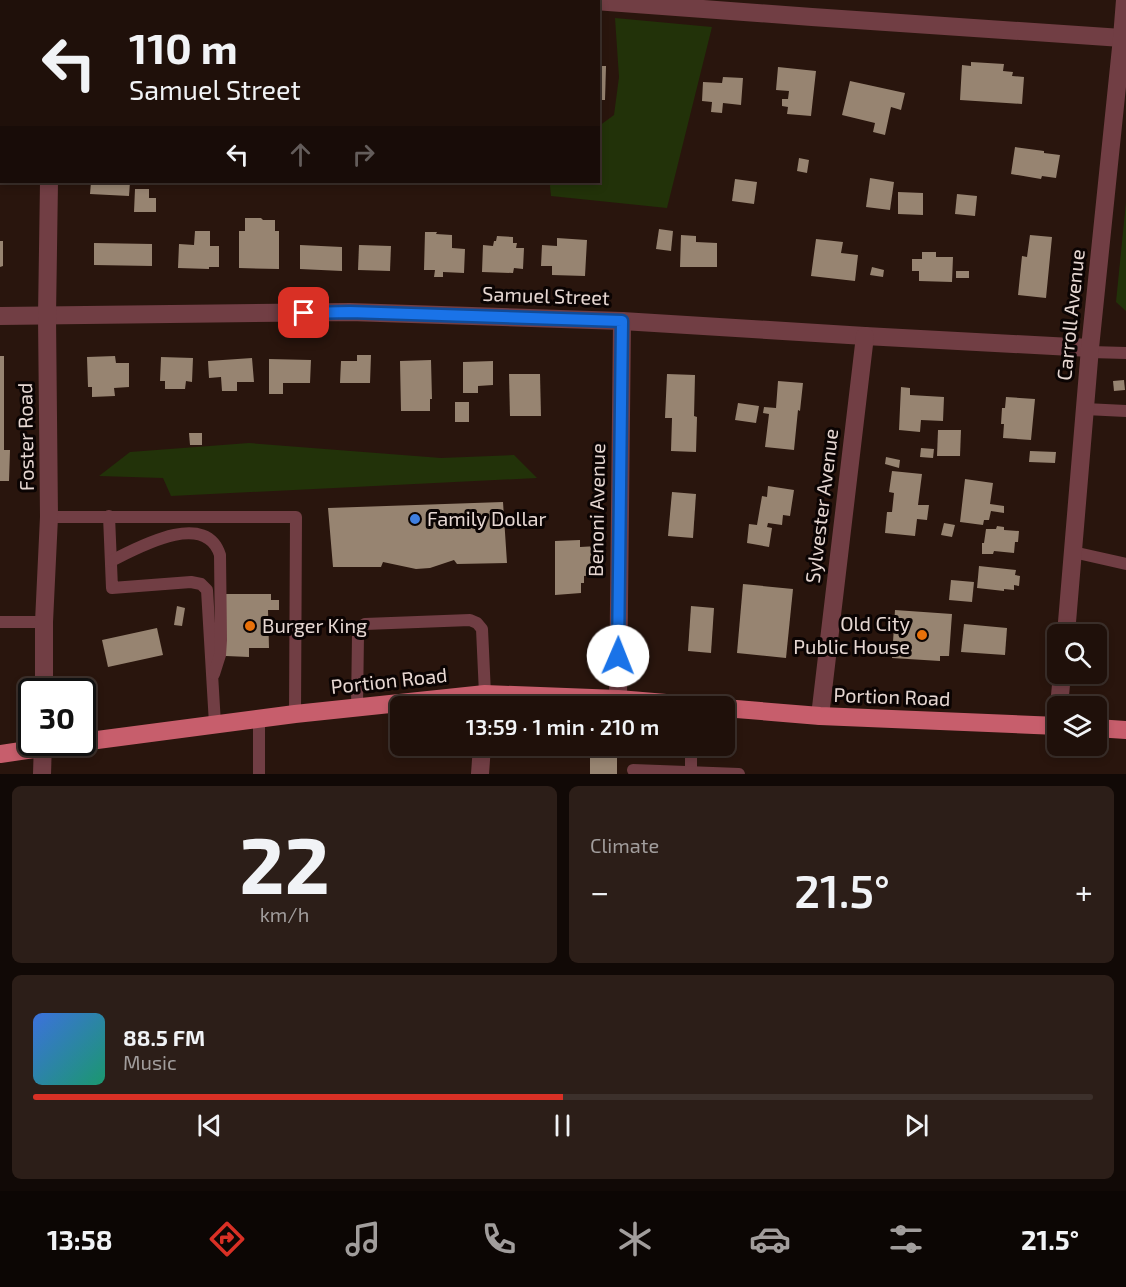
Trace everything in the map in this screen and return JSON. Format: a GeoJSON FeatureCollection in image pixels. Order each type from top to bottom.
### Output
{"type":"FeatureCollection","features":[{"type":"Feature","properties":{"kind":"main road","name":"Portion Road"},"geometry":{"type":"LineString","coordinates":[[96,740],[259,718],[390,705]]}},
{"type":"Feature","properties":{"kind":"main road","name":"Portion Road"},"geometry":{"type":"LineString","coordinates":[[735,709],[820,716],[1047,726]]}},
{"type":"Feature","properties":{"kind":"main road"},"geometry":{"type":"LineString","coordinates":[[1107,729],[1126,730]]}},
{"type":"Feature","properties":{"kind":"main road","name":"Portion Road"},"geometry":{"type":"LineString","coordinates":[[0,754],[18,750]]}},
{"type":"Feature","properties":{"kind":"street","name":"Carroll Avenue"},"geometry":{"type":"LineString","coordinates":[[1067,624],[1090,350],[1123,63],[1125,0]]}},
{"type":"Feature","properties":{"kind":"street"},"geometry":{"type":"LineString","coordinates":[[600,1],[813,9],[1122,38]]}},
{"type":"Feature","properties":{"kind":"street","name":"Foster Road"},"geometry":{"type":"LineString","coordinates":[[44,678],[49,516],[47,316],[49,183]]}},
{"type":"Feature","properties":{"kind":"street","name":"Samuel Street"},"geometry":{"type":"LineString","coordinates":[[0,316],[350,312],[622,321],[1090,350]]}},
{"type":"Feature","properties":{"kind":"street","name":"Benoni Avenue"},"geometry":{"type":"LineString","coordinates":[[618,696],[622,321]]}},
{"type":"Feature","properties":{"kind":"street","name":"Sylvester Avenue"},"geometry":{"type":"LineString","coordinates":[[820,716],[865,336]]}},
{"type":"Feature","properties":{"kind":"street"},"geometry":{"type":"LineString","coordinates":[[42,774],[43,756]]}},
{"type":"Feature","properties":{"kind":"street"},"geometry":{"type":"LineString","coordinates":[[480,774],[481,756]]}},
{"type":"Feature","properties":{"kind":"lane"},"geometry":{"type":"LineString","coordinates":[[1090,350],[1126,352]]}},
{"type":"Feature","properties":{"kind":"lane"},"geometry":{"type":"LineString","coordinates":[[1085,409],[1126,411]]}},
{"type":"Feature","properties":{"kind":"lane"},"geometry":{"type":"LineString","coordinates":[[49,516],[296,517],[295,714]]}},
{"type":"Feature","properties":{"kind":"lane"},"geometry":{"type":"LineString","coordinates":[[109,516],[112,588],[191,582],[201,584],[207,590],[215,724]]}},
{"type":"Feature","properties":{"kind":"lane"},"geometry":{"type":"LineString","coordinates":[[111,561],[158,539],[177,534],[194,534],[212,541],[220,555],[221,640],[220,655],[212,679]]}},
{"type":"Feature","properties":{"kind":"lane"},"geometry":{"type":"LineString","coordinates":[[1073,552],[1126,564]]}},
{"type":"Feature","properties":{"kind":"lane"},"geometry":{"type":"LineString","coordinates":[[357,707],[358,635],[359,628],[365,624],[470,620],[477,623],[482,629],[485,696]]}},
{"type":"Feature","properties":{"kind":"lane"},"geometry":{"type":"LineString","coordinates":[[0,622],[44,622]]}},
{"type":"Feature","properties":{"kind":"lane"},"geometry":{"type":"LineString","coordinates":[[259,718],[259,774]]}},
{"type":"Feature","properties":{"kind":"lane"},"geometry":{"type":"LineString","coordinates":[[690,756],[691,772]]}},
{"type":"Feature","properties":{"kind":"lane"},"geometry":{"type":"LineString","coordinates":[[633,770],[739,774]]}},
{"type":"Feature","properties":{"kind":"green space"},"geometry":{"type":"Polygon","coordinates":[[[615,18],[712,27],[667,208],[551,196],[551,183],[600,183],[600,125],[614,115],[619,77],[615,18]]]}},
{"type":"Feature","properties":{"kind":"green space"},"geometry":{"type":"Polygon","coordinates":[[[1126,202],[1126,311],[1116,302],[1126,202]]]}},
{"type":"Feature","properties":{"kind":"green space"},"geometry":{"type":"Polygon","coordinates":[[[249,443],[441,458],[514,455],[537,478],[171,496],[163,478],[99,476],[130,452],[249,443]]]}},
{"type":"Feature","properties":{"kind":"building"},"geometry":{"type":"Polygon","coordinates":[[[971,62],[1004,64],[1003,71],[1013,72],[1012,76],[1024,77],[1022,104],[960,100],[962,65],[971,66],[971,62]]]}},
{"type":"Feature","properties":{"kind":"building"},"geometry":{"type":"Polygon","coordinates":[[[600,66],[606,66],[605,100],[600,100],[600,66]]]}},
{"type":"Feature","properties":{"kind":"building"},"geometry":{"type":"Polygon","coordinates":[[[778,67],[816,71],[811,116],[787,114],[788,107],[782,106],[782,99],[788,99],[789,91],[776,90],[778,67]]]}},
{"type":"Feature","properties":{"kind":"building"},"geometry":{"type":"Polygon","coordinates":[[[723,77],[743,78],[741,105],[723,103],[722,113],[711,112],[712,102],[702,101],[703,82],[722,83],[723,77]]]}},
{"type":"Feature","properties":{"kind":"building"},"geometry":{"type":"Polygon","coordinates":[[[850,81],[905,93],[901,110],[891,107],[885,135],[873,132],[875,123],[842,115],[850,81]]]}},
{"type":"Feature","properties":{"kind":"building"},"geometry":{"type":"Polygon","coordinates":[[[1015,147],[1060,155],[1056,178],[1042,176],[1041,179],[1011,174],[1015,147]]]}},
{"type":"Feature","properties":{"kind":"building"},"geometry":{"type":"Polygon","coordinates":[[[799,158],[809,160],[807,173],[797,171],[799,158]]]}},
{"type":"Feature","properties":{"kind":"building"},"geometry":{"type":"Polygon","coordinates":[[[870,178],[894,182],[890,210],[866,207],[870,178]]]}},
{"type":"Feature","properties":{"kind":"building"},"geometry":{"type":"Polygon","coordinates":[[[735,179],[757,182],[754,204],[732,201],[735,179]]]}},
{"type":"Feature","properties":{"kind":"building"},"geometry":{"type":"Polygon","coordinates":[[[91,183],[130,183],[129,196],[90,194],[91,183]]]}},
{"type":"Feature","properties":{"kind":"building"},"geometry":{"type":"Polygon","coordinates":[[[135,189],[149,189],[149,198],[156,198],[156,212],[134,212],[135,189]]]}},
{"type":"Feature","properties":{"kind":"building"},"geometry":{"type":"Polygon","coordinates":[[[898,192],[923,193],[923,215],[898,214],[898,192]]]}},
{"type":"Feature","properties":{"kind":"building"},"geometry":{"type":"Polygon","coordinates":[[[957,194],[977,196],[975,216],[955,214],[957,194]]]}},
{"type":"Feature","properties":{"kind":"building"},"geometry":{"type":"Polygon","coordinates":[[[245,218],[275,220],[275,231],[279,231],[279,269],[239,268],[239,231],[245,231],[245,218]]]}},
{"type":"Feature","properties":{"kind":"building"},"geometry":{"type":"Polygon","coordinates":[[[659,229],[673,231],[671,251],[656,249],[659,229]]]}},
{"type":"Feature","properties":{"kind":"building"},"geometry":{"type":"Polygon","coordinates":[[[195,231],[210,231],[210,246],[219,246],[219,267],[178,268],[179,244],[194,245],[195,231]]]}},
{"type":"Feature","properties":{"kind":"building"},"geometry":{"type":"Polygon","coordinates":[[[425,232],[452,235],[452,248],[465,249],[464,273],[443,272],[443,277],[434,277],[435,270],[424,270],[425,232]]]}},
{"type":"Feature","properties":{"kind":"building"},"geometry":{"type":"Polygon","coordinates":[[[681,235],[696,236],[696,242],[717,243],[717,267],[680,267],[681,235]]]}},
{"type":"Feature","properties":{"kind":"building"},"geometry":{"type":"Polygon","coordinates":[[[1030,235],[1052,237],[1046,298],[1018,295],[1022,256],[1027,257],[1030,235]]]}},
{"type":"Feature","properties":{"kind":"building"},"geometry":{"type":"Polygon","coordinates":[[[497,236],[513,237],[513,243],[517,243],[516,248],[524,248],[523,269],[514,268],[513,273],[482,272],[483,245],[493,246],[497,236]]]}},
{"type":"Feature","properties":{"kind":"building"},"geometry":{"type":"Polygon","coordinates":[[[557,238],[587,240],[585,276],[552,275],[552,266],[541,266],[542,245],[557,246],[557,238]]]}},
{"type":"Feature","properties":{"kind":"building"},"geometry":{"type":"Polygon","coordinates":[[[816,239],[843,242],[841,253],[858,255],[855,281],[811,276],[816,239]]]}},
{"type":"Feature","properties":{"kind":"building"},"geometry":{"type":"Polygon","coordinates":[[[0,241],[3,241],[3,266],[0,267],[0,241]]]}},
{"type":"Feature","properties":{"kind":"building"},"geometry":{"type":"Polygon","coordinates":[[[94,243],[152,244],[152,266],[94,265],[94,243]]]}},
{"type":"Feature","properties":{"kind":"building"},"geometry":{"type":"Polygon","coordinates":[[[300,245],[342,247],[342,271],[300,269],[300,245]]]}},
{"type":"Feature","properties":{"kind":"building"},"geometry":{"type":"Polygon","coordinates":[[[359,245],[391,246],[390,271],[358,270],[359,245]]]}},
{"type":"Feature","properties":{"kind":"building"},"geometry":{"type":"Polygon","coordinates":[[[922,252],[936,252],[936,257],[953,257],[952,282],[919,281],[919,271],[912,271],[912,259],[922,259],[922,252]]]}},
{"type":"Feature","properties":{"kind":"building"},"geometry":{"type":"Polygon","coordinates":[[[872,267],[884,270],[883,277],[870,275],[872,267]]]}},
{"type":"Feature","properties":{"kind":"building"},"geometry":{"type":"Polygon","coordinates":[[[956,271],[969,271],[969,278],[956,278],[956,271]]]}},
{"type":"Feature","properties":{"kind":"building"},"geometry":{"type":"Polygon","coordinates":[[[357,355],[371,355],[370,383],[340,383],[341,361],[357,361],[357,355]]]}},
{"type":"Feature","properties":{"kind":"building"},"geometry":{"type":"Polygon","coordinates":[[[0,356],[4,356],[4,450],[10,450],[9,481],[0,481],[0,356]]]}},
{"type":"Feature","properties":{"kind":"building"},"geometry":{"type":"Polygon","coordinates":[[[115,356],[116,363],[129,363],[129,387],[114,388],[115,396],[92,397],[92,387],[88,387],[87,357],[115,356]]]}},
{"type":"Feature","properties":{"kind":"building"},"geometry":{"type":"Polygon","coordinates":[[[161,357],[193,358],[192,382],[186,381],[185,389],[165,389],[165,381],[160,381],[161,357]]]}},
{"type":"Feature","properties":{"kind":"building"},"geometry":{"type":"Polygon","coordinates":[[[252,358],[254,382],[237,382],[237,391],[222,391],[221,377],[209,378],[208,361],[252,358]]]}},
{"type":"Feature","properties":{"kind":"building"},"geometry":{"type":"Polygon","coordinates":[[[269,359],[311,360],[310,383],[283,383],[283,394],[269,394],[269,359]]]}},
{"type":"Feature","properties":{"kind":"building"},"geometry":{"type":"Polygon","coordinates":[[[431,360],[430,411],[401,411],[400,361],[431,360]]]}},
{"type":"Feature","properties":{"kind":"building"},"geometry":{"type":"Polygon","coordinates":[[[493,361],[493,385],[478,386],[478,393],[463,393],[463,362],[493,361]]]}},
{"type":"Feature","properties":{"kind":"building"},"geometry":{"type":"Polygon","coordinates":[[[509,374],[540,374],[541,416],[510,416],[509,374]]]}},
{"type":"Feature","properties":{"kind":"building"},"geometry":{"type":"Polygon","coordinates":[[[667,374],[695,375],[696,452],[671,451],[672,418],[665,418],[667,374]]]}},
{"type":"Feature","properties":{"kind":"building"},"geometry":{"type":"Polygon","coordinates":[[[1124,380],[1125,390],[1114,391],[1113,381],[1124,380]]]}},
{"type":"Feature","properties":{"kind":"building"},"geometry":{"type":"Polygon","coordinates":[[[778,381],[803,383],[794,450],[765,447],[769,414],[763,413],[764,407],[776,408],[778,381]]]}},
{"type":"Feature","properties":{"kind":"building"},"geometry":{"type":"Polygon","coordinates":[[[901,387],[910,388],[910,395],[944,397],[943,421],[921,420],[920,432],[899,430],[901,387]]]}},
{"type":"Feature","properties":{"kind":"building"},"geometry":{"type":"Polygon","coordinates":[[[1006,397],[1035,399],[1031,440],[1003,438],[1002,408],[1005,408],[1006,397]]]}},
{"type":"Feature","properties":{"kind":"building"},"geometry":{"type":"Polygon","coordinates":[[[455,402],[469,402],[469,422],[455,422],[455,402]]]}},
{"type":"Feature","properties":{"kind":"building"},"geometry":{"type":"Polygon","coordinates":[[[738,403],[759,406],[756,423],[735,420],[738,403]]]}},
{"type":"Feature","properties":{"kind":"building"},"geometry":{"type":"Polygon","coordinates":[[[938,430],[961,430],[960,456],[937,456],[938,430]]]}},
{"type":"Feature","properties":{"kind":"building"},"geometry":{"type":"Polygon","coordinates":[[[189,433],[202,433],[202,445],[190,445],[189,433]]]}},
{"type":"Feature","properties":{"kind":"building"},"geometry":{"type":"Polygon","coordinates":[[[921,448],[934,449],[933,458],[920,457],[921,448]]]}},
{"type":"Feature","properties":{"kind":"building"},"geometry":{"type":"Polygon","coordinates":[[[1030,451],[1056,452],[1055,463],[1029,462],[1030,451]]]}},
{"type":"Feature","properties":{"kind":"building"},"geometry":{"type":"Polygon","coordinates":[[[886,457],[900,460],[899,468],[885,464],[886,457]]]}},
{"type":"Feature","properties":{"kind":"building"},"geometry":{"type":"Polygon","coordinates":[[[892,471],[922,474],[918,505],[929,505],[927,520],[917,519],[915,536],[885,533],[887,512],[892,512],[894,493],[889,492],[892,471]]]}},
{"type":"Feature","properties":{"kind":"building"},"geometry":{"type":"Polygon","coordinates":[[[965,479],[993,483],[990,504],[1004,506],[1004,513],[991,511],[989,520],[984,520],[983,525],[960,522],[965,479]]]}},
{"type":"Feature","properties":{"kind":"building"},"geometry":{"type":"Polygon","coordinates":[[[768,486],[794,490],[790,516],[783,515],[782,525],[768,523],[767,527],[772,528],[769,547],[747,543],[749,524],[757,525],[762,496],[767,497],[768,486]]]}},
{"type":"Feature","properties":{"kind":"building"},"geometry":{"type":"Polygon","coordinates":[[[672,492],[696,494],[693,538],[668,536],[672,492]]]}},
{"type":"Feature","properties":{"kind":"building"},"geometry":{"type":"Polygon","coordinates":[[[503,502],[507,563],[457,564],[454,560],[430,568],[416,569],[383,562],[381,567],[333,567],[328,508],[503,502]]]}},
{"type":"Feature","properties":{"kind":"building"},"geometry":{"type":"Polygon","coordinates":[[[944,523],[955,525],[952,537],[941,535],[944,523]]]}},
{"type":"Feature","properties":{"kind":"building"},"geometry":{"type":"Polygon","coordinates":[[[997,526],[1004,527],[1004,530],[1019,531],[1014,553],[994,551],[993,554],[982,554],[986,529],[996,529],[997,526]]]}},
{"type":"Feature","properties":{"kind":"building"},"geometry":{"type":"Polygon","coordinates":[[[580,540],[580,547],[598,546],[595,575],[584,576],[581,593],[555,595],[555,541],[580,540]]]}},
{"type":"Feature","properties":{"kind":"building"},"geometry":{"type":"Polygon","coordinates":[[[979,566],[1016,570],[1015,575],[1020,576],[1019,586],[1014,585],[1014,590],[1004,589],[1004,591],[977,588],[979,566]]]}},
{"type":"Feature","properties":{"kind":"building"},"geometry":{"type":"Polygon","coordinates":[[[951,580],[974,582],[972,602],[949,600],[951,580]]]}},
{"type":"Feature","properties":{"kind":"building"},"geometry":{"type":"Polygon","coordinates":[[[743,584],[793,589],[786,658],[737,653],[743,584]]]}},
{"type":"Feature","properties":{"kind":"building"},"geometry":{"type":"Polygon","coordinates":[[[225,594],[271,594],[271,600],[279,600],[279,610],[268,610],[269,648],[249,648],[249,657],[226,656],[225,594]]]}},
{"type":"Feature","properties":{"kind":"building"},"geometry":{"type":"Polygon","coordinates":[[[177,606],[185,608],[182,626],[174,625],[177,606]]]}},
{"type":"Feature","properties":{"kind":"building"},"geometry":{"type":"Polygon","coordinates":[[[691,606],[714,608],[711,653],[688,651],[691,606]]]}},
{"type":"Feature","properties":{"kind":"building","name":"Old City Public House"},"geometry":{"type":"Polygon","coordinates":[[[895,610],[952,614],[949,656],[940,656],[940,661],[892,658],[895,610]]]}},
{"type":"Feature","properties":{"kind":"building"},"geometry":{"type":"Polygon","coordinates":[[[964,624],[1007,628],[1005,655],[961,652],[964,624]]]}},
{"type":"Feature","properties":{"kind":"building"},"geometry":{"type":"Polygon","coordinates":[[[157,628],[163,655],[108,667],[102,640],[157,628]]]}},
{"type":"Feature","properties":{"kind":"building"},"geometry":{"type":"Polygon","coordinates":[[[590,756],[617,756],[617,774],[590,774],[590,756]]]}},
{"type":"Feature","properties":{"kind":"place","name":"Family Dollar"},"geometry":{"type":"Point","coordinates":[415,519]}},
{"type":"Feature","properties":{"kind":"place","name":"Burger King"},"geometry":{"type":"Point","coordinates":[250,626]}},
{"type":"Feature","properties":{"kind":"place","name":"Old City Public House"},"geometry":{"type":"Point","coordinates":[922,635]}},
{"type":"Feature","properties":{"kind":"route"},"geometry":{"type":"LineString","coordinates":[[304,313],[350,312],[622,321],[618,656]]}}]}
